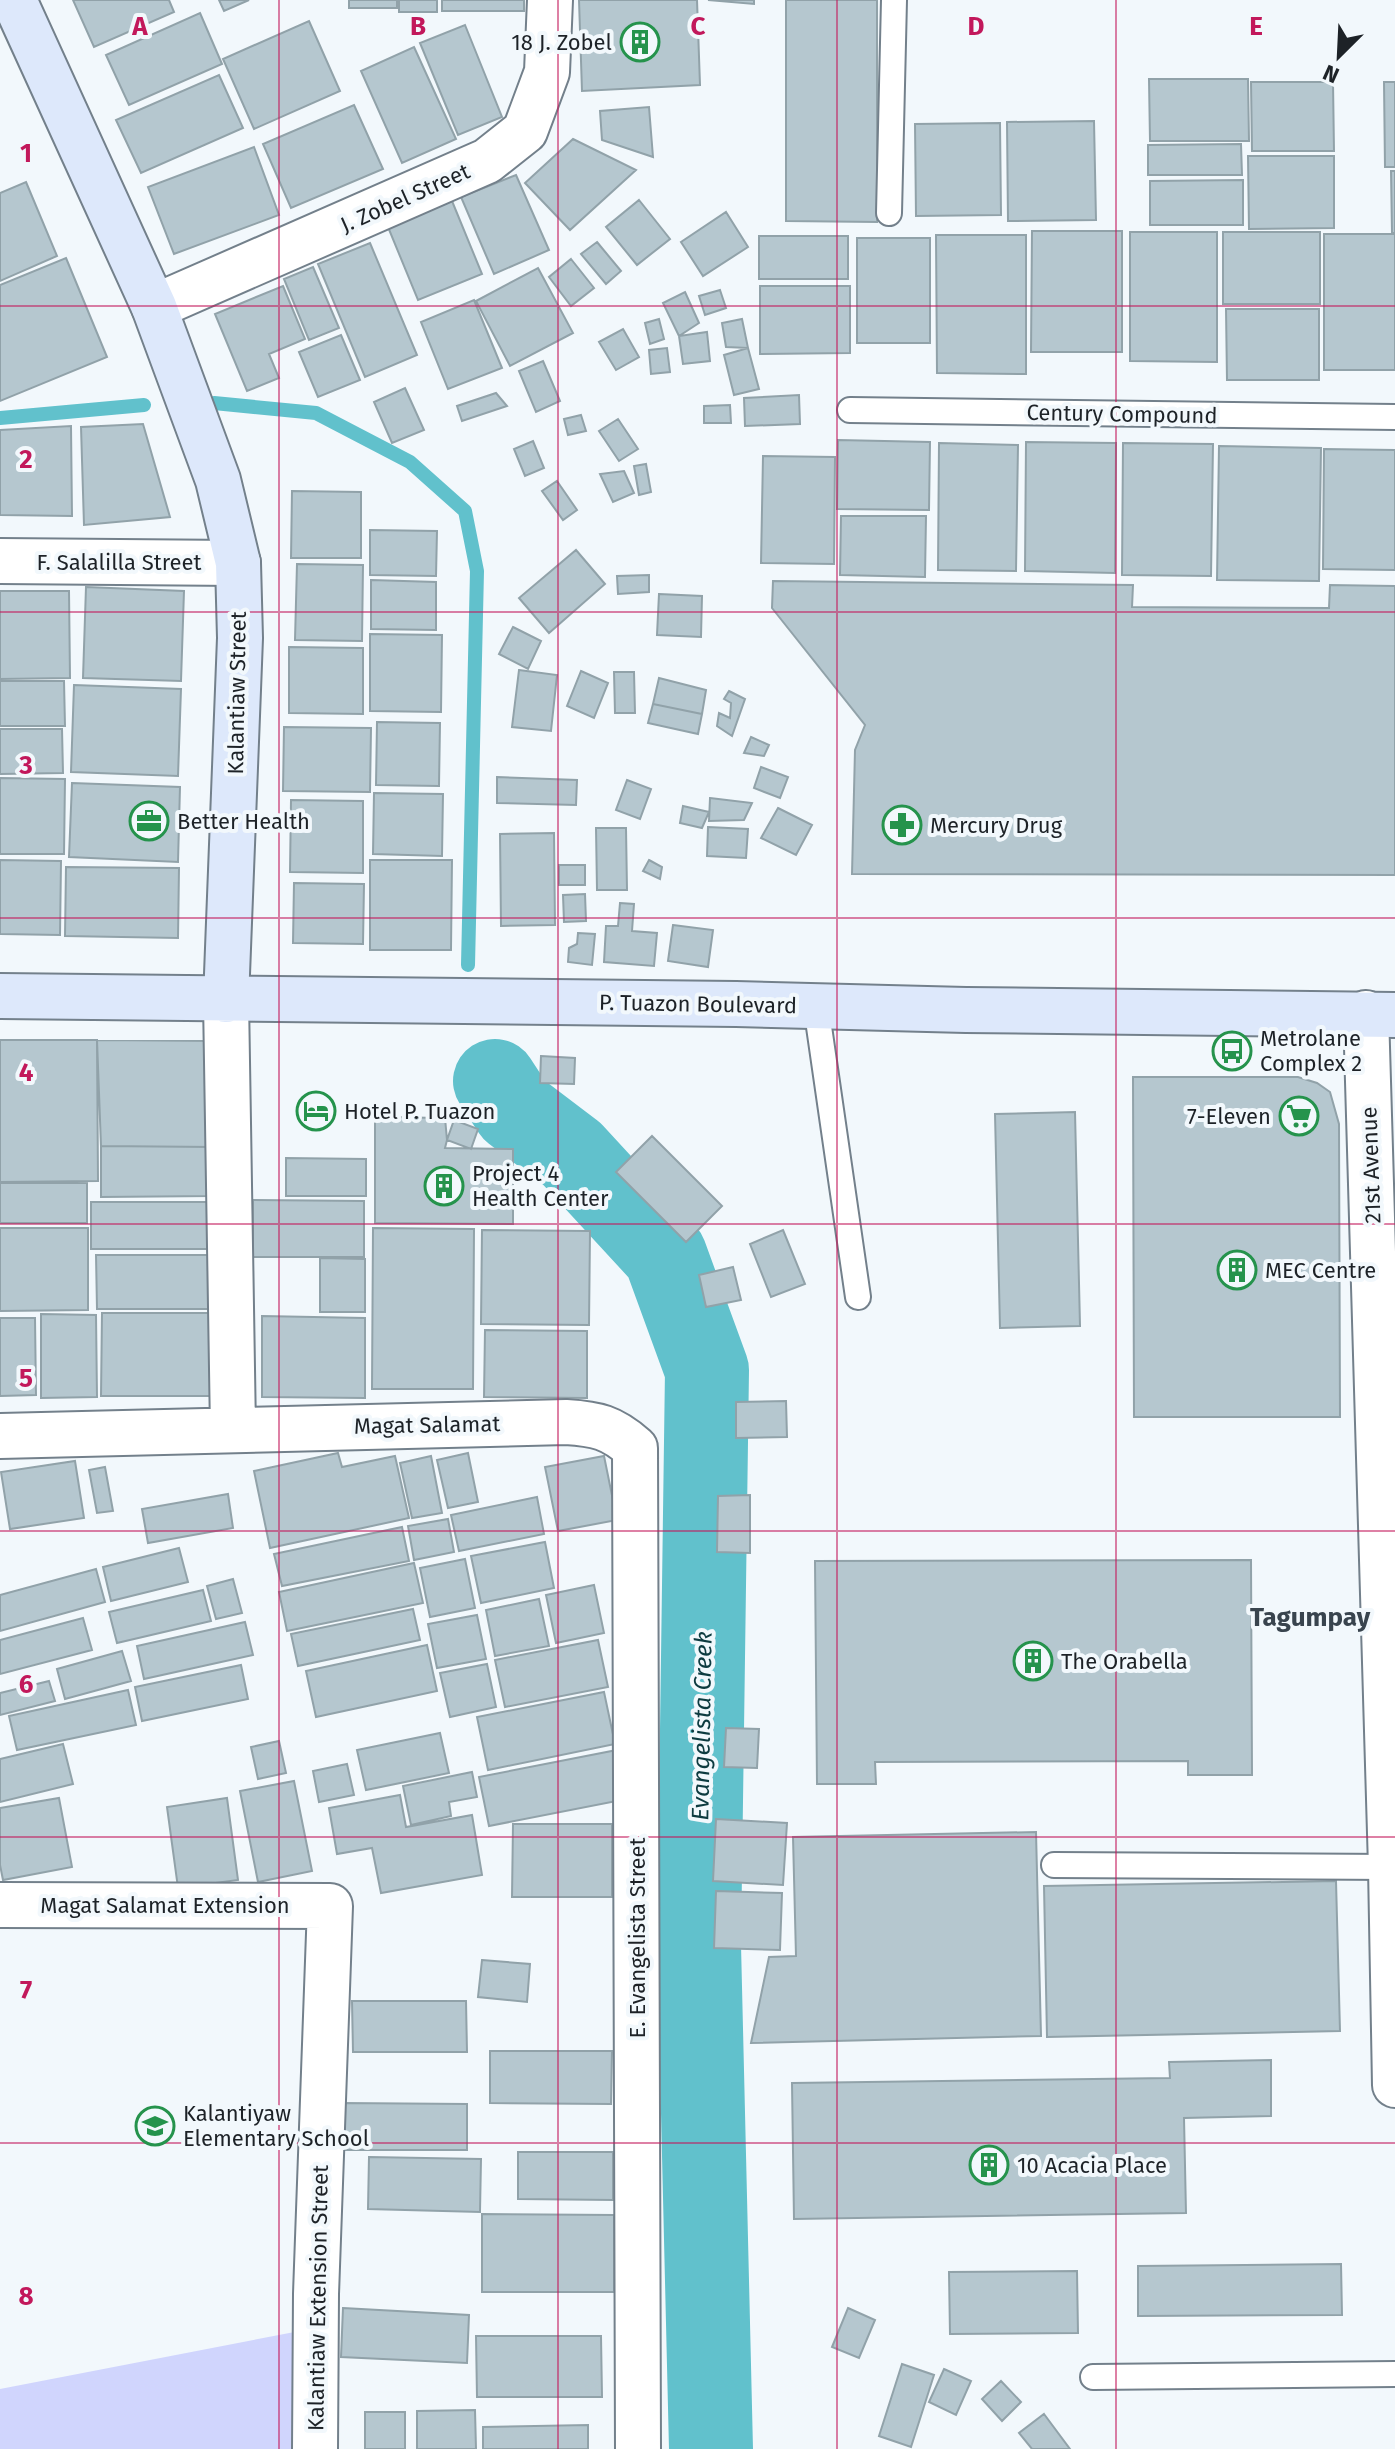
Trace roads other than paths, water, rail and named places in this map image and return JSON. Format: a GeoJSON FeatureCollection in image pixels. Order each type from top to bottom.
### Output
{"type":"FeatureCollection","features":[{"type":"Feature","properties":{"kind":"main road","name":"Kalantiaw Street"},"geometry":{"type":"LineString","coordinates":[[14,0],[154,307],[218,480],[238,563],[240,638],[226,1000]]}},
{"type":"Feature","properties":{"kind":"main road","name":"P. Tuazon Boulevard"},"geometry":{"type":"LineString","coordinates":[[0,996],[1381,1014]]}},
{"type":"Feature","properties":{"kind":"street","name":"J. Zobel Street"},"geometry":{"type":"LineString","coordinates":[[154,307],[487,161],[525,131],[547,72],[550,0]]}},
{"type":"Feature","properties":{"kind":"street","name":"F. Salalilla Street"},"geometry":{"type":"LineString","coordinates":[[0,561],[238,563]]}},
{"type":"Feature","properties":{"kind":"street","name":"Kalantiaw Street"},"geometry":{"type":"LineString","coordinates":[[226,1000],[233,1430]]}},
{"type":"Feature","properties":{"kind":"street","name":"21st Avenue"},"geometry":{"type":"LineString","coordinates":[[1381,1014],[1395,2085]]}},
{"type":"Feature","properties":{"kind":"street","name":"Magat Salamat"},"geometry":{"type":"LineString","coordinates":[[0,1436],[566,1422],[596,1424],[619,1434]]}},
{"type":"Feature","properties":{"kind":"street","name":"E. Evangelista Street"},"geometry":{"type":"LineString","coordinates":[[619,1434],[635,1448],[638,2449]]}},
{"type":"Feature","properties":{"kind":"street","name":"Magat Salamat Extension"},"geometry":{"type":"LineString","coordinates":[[0,1905],[330,1906]]}},
{"type":"Feature","properties":{"kind":"street","name":"Kalantiaw Extension Street"},"geometry":{"type":"LineString","coordinates":[[315,2449],[317,2279],[330,1906]]}},
{"type":"Feature","properties":{"kind":"lane"},"geometry":{"type":"LineString","coordinates":[[889,213],[894,0]]}},
{"type":"Feature","properties":{"kind":"lane","name":"Century Compound"},"geometry":{"type":"LineString","coordinates":[[850,410],[1395,417]]}},
{"type":"Feature","properties":{"kind":"lane"},"geometry":{"type":"LineString","coordinates":[[816,1006],[858,1297]]}},
{"type":"Feature","properties":{"kind":"lane"},"geometry":{"type":"LineString","coordinates":[[1054,1865],[1391,1867]]}},
{"type":"Feature","properties":{"kind":"lane"},"geometry":{"type":"LineString","coordinates":[[1093,2377],[1395,2374]]}},
{"type":"Feature","properties":{"kind":"waterway"},"geometry":{"type":"LineString","coordinates":[[214,403],[316,413],[410,462],[465,511],[477,571],[468,965]]}},
{"type":"Feature","properties":{"kind":"waterway","name":"Evangelista Creek"},"geometry":{"type":"LineString","coordinates":[[0,418],[144,405]]}},
{"type":"Feature","properties":{"kind":"waterway","name":"Evangelista Creek"},"geometry":{"type":"LineString","coordinates":[[495,1081],[514,1110],[572,1154],[665,1255],[707,1370],[699,1945],[711,2449]]}},
{"type":"Feature","properties":{"kind":"place","name":"18 J. Zobel"},"geometry":{"type":"Point","coordinates":[640,42]}},
{"type":"Feature","properties":{"kind":"place","name":"Better Health"},"geometry":{"type":"Point","coordinates":[149,821]}},
{"type":"Feature","properties":{"kind":"place","name":"Mercury Drug"},"geometry":{"type":"Point","coordinates":[902,825]}},
{"type":"Feature","properties":{"kind":"place","name":"Metrolane Complex 2"},"geometry":{"type":"Point","coordinates":[1232,1051]}},
{"type":"Feature","properties":{"kind":"place","name":"Hotel P. Tuazon"},"geometry":{"type":"Point","coordinates":[316,1111]}},
{"type":"Feature","properties":{"kind":"place","name":"7-Eleven"},"geometry":{"type":"Point","coordinates":[1299,1116]}},
{"type":"Feature","properties":{"kind":"place","name":"Project 4 Health Center"},"geometry":{"type":"Point","coordinates":[444,1186]}},
{"type":"Feature","properties":{"kind":"place","name":"MEC Centre"},"geometry":{"type":"Point","coordinates":[1237,1270]}},
{"type":"Feature","properties":{"kind":"place","name":"The Orabella"},"geometry":{"type":"Point","coordinates":[1033,1661]}},
{"type":"Feature","properties":{"kind":"place","name":"Kalantiyaw Elementary School"},"geometry":{"type":"Point","coordinates":[155,2126]}},
{"type":"Feature","properties":{"kind":"place","name":"10 Acacia Place"},"geometry":{"type":"Point","coordinates":[989,2165]}},
{"type":"Feature","properties":{"kind":"district","name":"Tagumpay"},"geometry":{"type":"Point","coordinates":[1310,1617]}}]}
